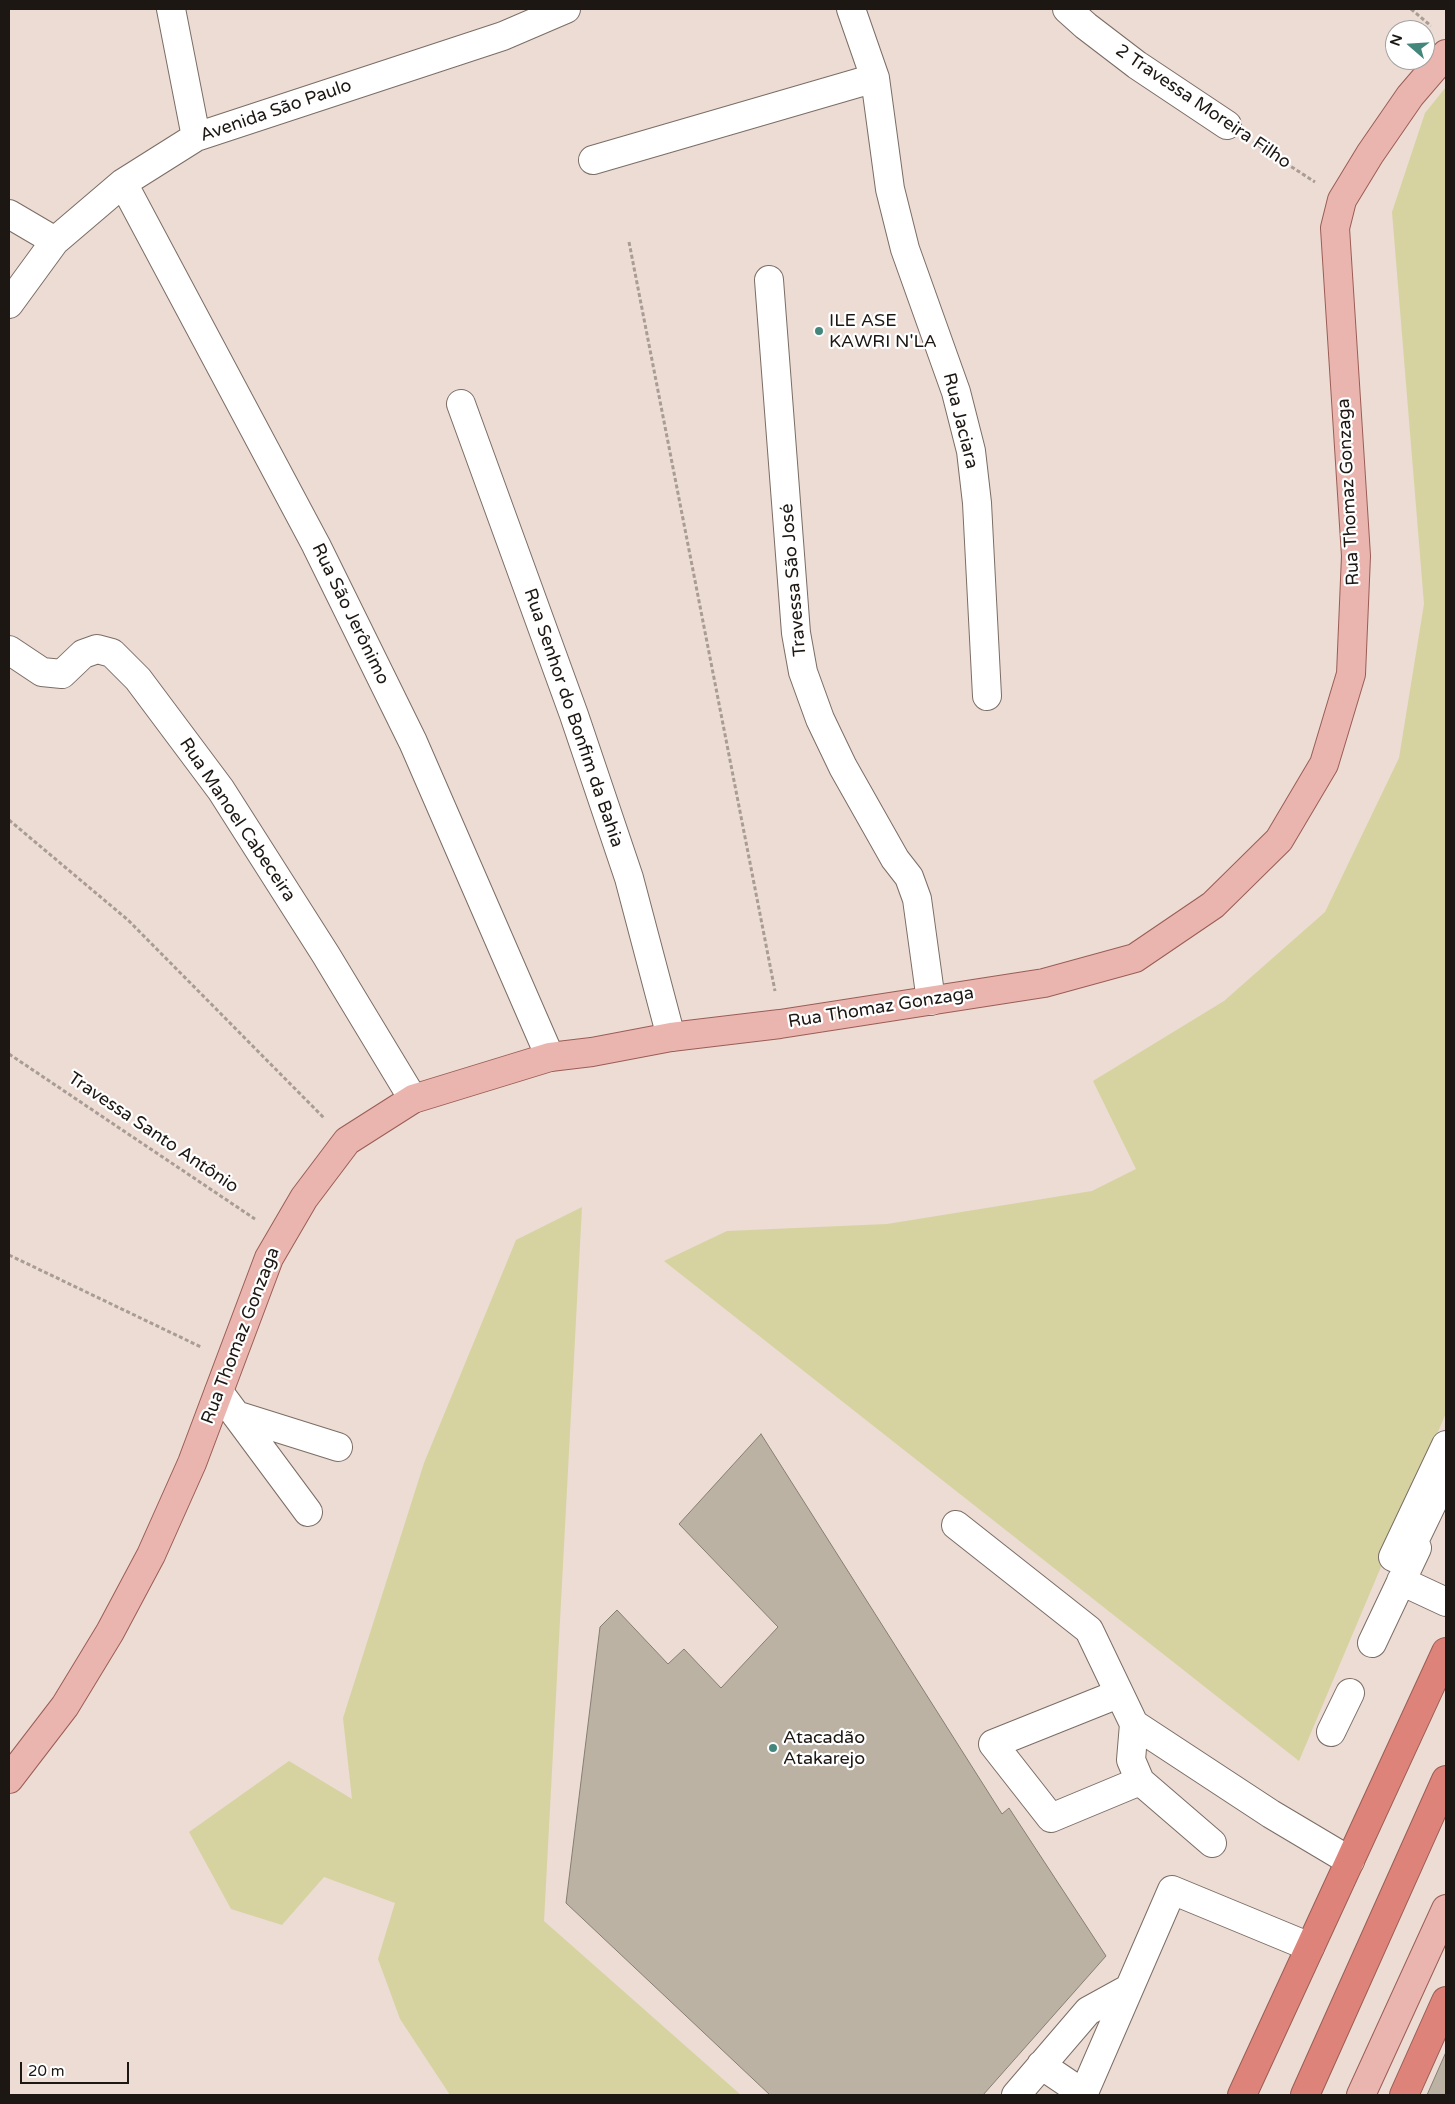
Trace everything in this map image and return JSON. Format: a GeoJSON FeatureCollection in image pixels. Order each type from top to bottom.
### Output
{"type":"FeatureCollection","features":[{"type":"Feature","properties":{"kind":"highway"},"geometry":{"type":"LineString","coordinates":[[1242,2095],[1446,1652]]}},
{"type":"Feature","properties":{"kind":"highway"},"geometry":{"type":"LineString","coordinates":[[1305,2095],[1446,1780]]}},
{"type":"Feature","properties":{"kind":"highway"},"geometry":{"type":"LineString","coordinates":[[1404,2095],[1446,2001]]}},
{"type":"Feature","properties":{"kind":"main road","name":"Rua Thomaz Gonzaga"},"geometry":{"type":"LineString","coordinates":[[9,1779],[65,1706],[110,1632],[150,1555],[192,1463],[269,1258],[280,1236],[304,1198],[347,1141],[413,1099],[550,1057],[592,1052],[671,1037],[780,1024],[932,1001],[1044,982],[1135,958],[1213,905],[1279,840],[1324,764],[1351,674],[1356,556],[1336,228],[1342,200],[1370,154],[1410,96],[1446,54]]}},
{"type":"Feature","properties":{"kind":"main road"},"geometry":{"type":"LineString","coordinates":[[1361,2095],[1446,1909]]}},
{"type":"Feature","properties":{"kind":"street"},"geometry":{"type":"LineString","coordinates":[[171,9],[196,137]]}},
{"type":"Feature","properties":{"kind":"street","name":"Avenida São Paulo"},"geometry":{"type":"LineString","coordinates":[[9,304],[55,241],[123,184],[196,137],[503,36],[566,9]]}},
{"type":"Feature","properties":{"kind":"street","name":"Rua Jaciara"},"geometry":{"type":"LineString","coordinates":[[851,9],[875,78],[890,189],[905,249],[956,392],[971,451],[977,503],[987,696]]}},
{"type":"Feature","properties":{"kind":"street","name":"2 Travessa Moreira Filho"},"geometry":{"type":"LineString","coordinates":[[1068,9],[1086,26],[1137,65],[1227,125]]}},
{"type":"Feature","properties":{"kind":"street"},"geometry":{"type":"LineString","coordinates":[[593,160],[875,78]]}},
{"type":"Feature","properties":{"kind":"street","name":"Rua São Jerônimo"},"geometry":{"type":"LineString","coordinates":[[123,184],[316,545],[395,706],[550,1057]]}},
{"type":"Feature","properties":{"kind":"street"},"geometry":{"type":"LineString","coordinates":[[9,214],[55,241]]}},
{"type":"Feature","properties":{"kind":"street","name":"Travessa São José"},"geometry":{"type":"LineString","coordinates":[[769,280],[796,633],[803,672],[820,719],[843,767],[895,859],[909,877],[917,899],[932,1001]]}},
{"type":"Feature","properties":{"kind":"street","name":"Rua Senhor do Bonfim da Bahia"},"geometry":{"type":"LineString","coordinates":[[461,404],[574,715],[622,860],[671,1037]]}},
{"type":"Feature","properties":{"kind":"street","name":"Rua Manoel Cabeceira"},"geometry":{"type":"LineString","coordinates":[[9,650],[42,672],[62,674],[83,654],[97,649],[112,653],[138,678],[221,790],[326,955],[413,1099]]}},
{"type":"Feature","properties":{"kind":"street"},"geometry":{"type":"LineString","coordinates":[[219,1392],[308,1512]]}},
{"type":"Feature","properties":{"kind":"street"},"geometry":{"type":"LineString","coordinates":[[236,1415],[338,1447]]}},
{"type":"Feature","properties":{"kind":"street"},"geometry":{"type":"LineString","coordinates":[[1446,1445],[1393,1557],[1404,1562],[1446,1475]]}},
{"type":"Feature","properties":{"kind":"street"},"geometry":{"type":"LineString","coordinates":[[1372,1643],[1446,1489]]}},
{"type":"Feature","properties":{"kind":"street"},"geometry":{"type":"LineString","coordinates":[[956,1525],[1088,1630],[1134,1724],[1272,1814],[1350,1861]]}},
{"type":"Feature","properties":{"kind":"street"},"geometry":{"type":"LineString","coordinates":[[1401,1581],[1446,1602]]}},
{"type":"Feature","properties":{"kind":"street"},"geometry":{"type":"LineString","coordinates":[[1331,1732],[1350,1693]]}},
{"type":"Feature","properties":{"kind":"street"},"geometry":{"type":"LineString","coordinates":[[1118,1694],[993,1744],[1051,1818],[1140,1781]]}},
{"type":"Feature","properties":{"kind":"street"},"geometry":{"type":"LineString","coordinates":[[1134,1724],[1131,1760],[1140,1781],[1212,1843]]}},
{"type":"Feature","properties":{"kind":"street"},"geometry":{"type":"LineString","coordinates":[[1042,2065],[1084,2095],[1172,1890],[1310,1947]]}},
{"type":"Feature","properties":{"kind":"street"},"geometry":{"type":"LineString","coordinates":[[1016,2095],[1088,2011],[1128,1989]]}},
{"type":"Feature","properties":{"kind":"path","name":"2 Travessa Moreira Filho"},"geometry":{"type":"LineString","coordinates":[[1227,125],[1342,200]]}},
{"type":"Feature","properties":{"kind":"path"},"geometry":{"type":"LineString","coordinates":[[629,242],[780,1024]]}},
{"type":"Feature","properties":{"kind":"path"},"geometry":{"type":"LineString","coordinates":[[9,820],[128,920],[325,1120]]}},
{"type":"Feature","properties":{"kind":"path","name":"Travessa Santo Antônio"},"geometry":{"type":"LineString","coordinates":[[9,1054],[280,1236]]}},
{"type":"Feature","properties":{"kind":"path"},"geometry":{"type":"LineString","coordinates":[[9,1255],[231,1361]]}},
{"type":"Feature","properties":{"kind":"shaded area"},"geometry":{"type":"Polygon","coordinates":[[[1446,87],[1446,1413],[1299,1761],[664,1261],[727,1231],[887,1224],[1092,1191],[1136,1169],[1093,1081],[1224,1001],[1325,912],[1399,758],[1424,604],[1392,212],[1425,113],[1446,87]]]}},
{"type":"Feature","properties":{"kind":"shaded area"},"geometry":{"type":"Polygon","coordinates":[[[582,1207],[544,1921],[741,2095],[450,2095],[400,2019],[378,1959],[395,1903],[324,1877],[282,1925],[231,1909],[189,1832],[289,1761],[352,1799],[343,1718],[424,1463],[516,1240],[582,1207]]]}},
{"type":"Feature","properties":{"kind":"building","name":"Atacadão Atakarejo"},"geometry":{"type":"Polygon","coordinates":[[[761,1434],[1002,1814],[1009,1808],[1106,1956],[983,2095],[770,2095],[566,1903],[600,1627],[617,1610],[668,1664],[684,1649],[721,1688],[778,1627],[679,1524],[761,1434]]]}},
{"type":"Feature","properties":{"kind":"building"},"geometry":{"type":"Polygon","coordinates":[[[1446,2052],[1446,2095],[1427,2095],[1446,2052]]]}},
{"type":"Feature","properties":{"kind":"place","name":"ILE ASE KAWRI N'LA"},"geometry":{"type":"Point","coordinates":[819,331]}},
{"type":"Feature","properties":{"kind":"place","name":"Atacadão Atakarejo"},"geometry":{"type":"Point","coordinates":[773,1748]}}]}
